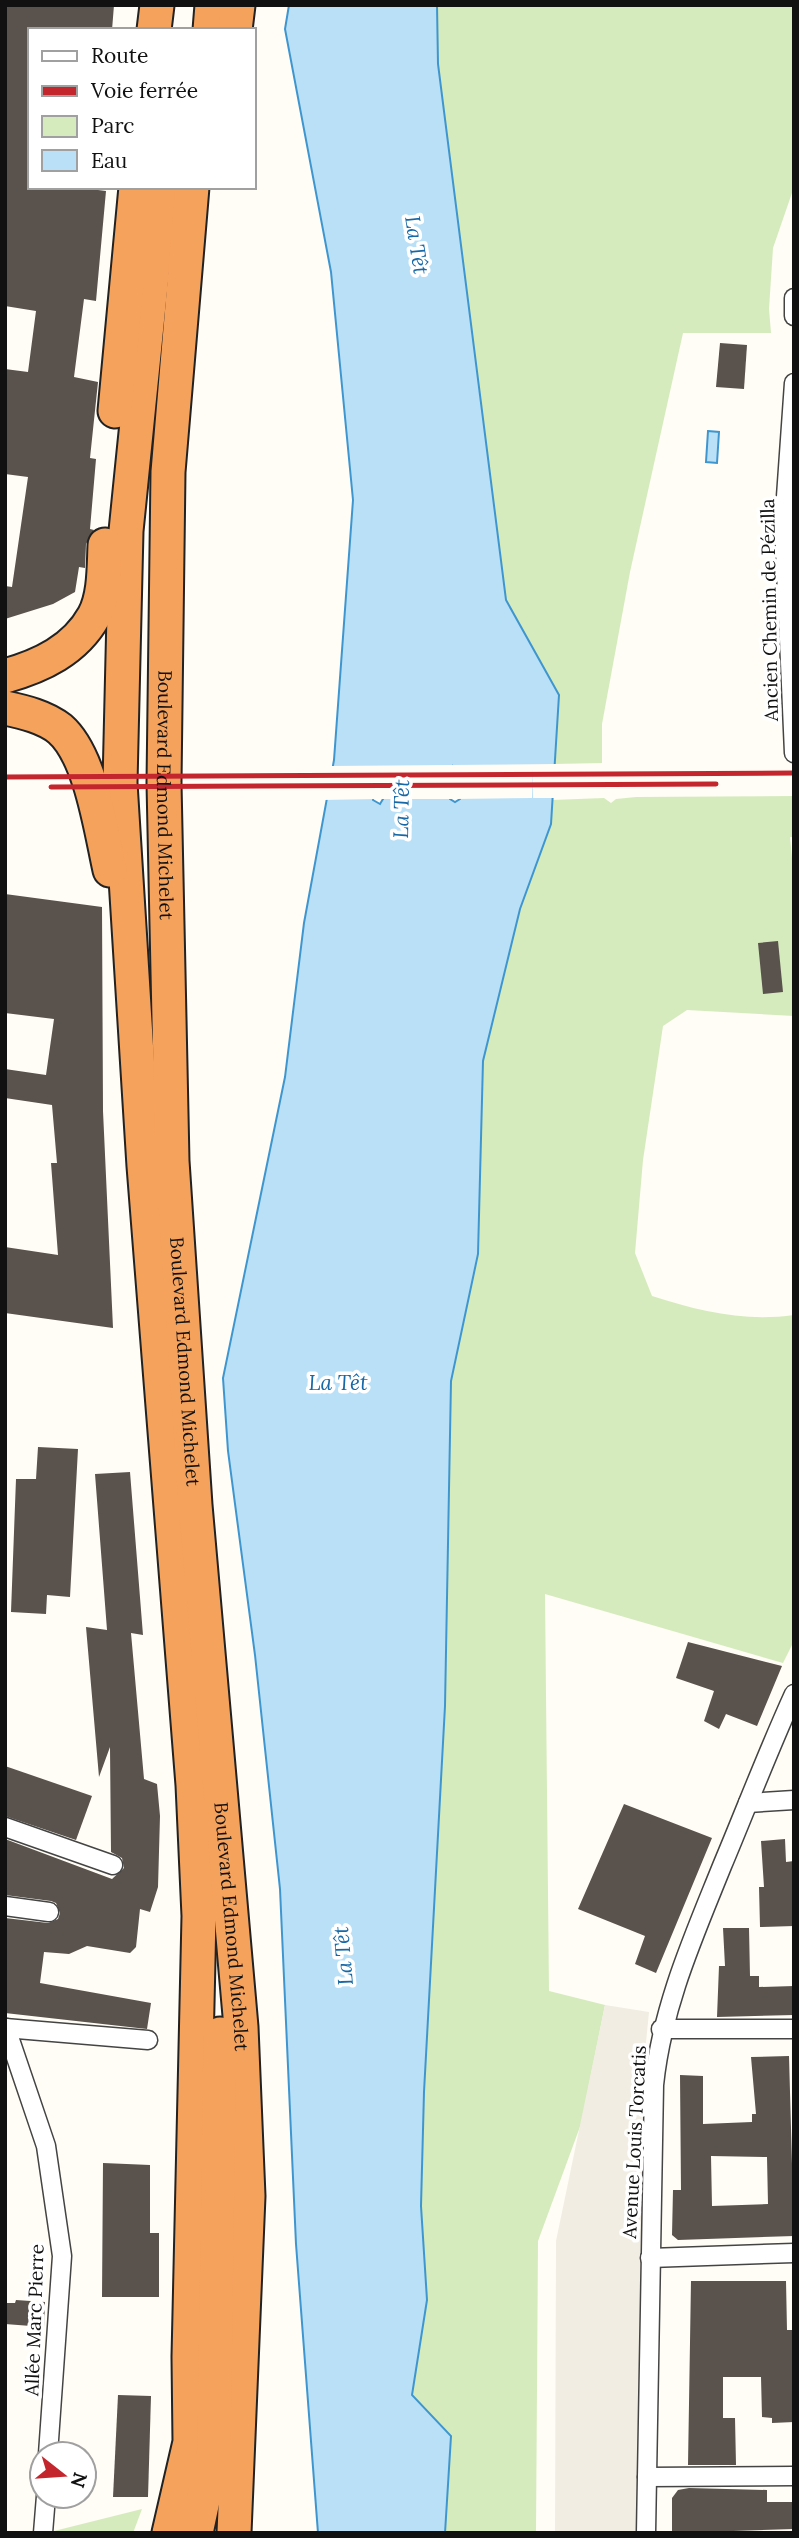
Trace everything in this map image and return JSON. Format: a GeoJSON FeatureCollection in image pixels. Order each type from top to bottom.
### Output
{"type":"FeatureCollection","features":[{"type":"Feature","properties":{"kind":"highway"},"geometry":{"type":"LineString","coordinates":[[154,28],[157,5]]}},
{"type":"Feature","properties":{"kind":"highway"},"geometry":{"type":"LineString","coordinates":[[176,28],[179,5]]}},
{"type":"Feature","properties":{"kind":"highway"},"geometry":{"type":"LineString","coordinates":[[209,28],[212,5]]}},
{"type":"Feature","properties":{"kind":"highway"},"geometry":{"type":"LineString","coordinates":[[235,28],[238,5]]}},
{"type":"Feature","properties":{"kind":"highway"},"geometry":{"type":"LineString","coordinates":[[5,676],[54,659],[94,615],[102,589],[136,189]]}},
{"type":"Feature","properties":{"kind":"highway","name":"Boulevard Edmond Michelet"},"geometry":{"type":"LineString","coordinates":[[161,189],[126,531],[120,783],[170,1513],[193,1785],[199,1916],[189,2357]]}},
{"type":"Feature","properties":{"kind":"highway","name":"Boulevard Edmond Michelet"},"geometry":{"type":"LineString","coordinates":[[192,189],[168,472],[167,714],[164,783],[172,1161],[195,1505],[241,2027],[248,2196],[234,2533]]}},
{"type":"Feature","properties":{"kind":"highway"},"geometry":{"type":"LineString","coordinates":[[167,714],[191,373],[215,189]]}},
{"type":"Feature","properties":{"kind":"highway"},"geometry":{"type":"LineString","coordinates":[[5,708],[33,715],[59,728],[78,748],[131,961]]}},
{"type":"Feature","properties":{"kind":"highway"},"geometry":{"type":"LineString","coordinates":[[195,2533],[214,2449],[221,1909],[216,1724]]}},
{"type":"Feature","properties":{"kind":"highway"},"geometry":{"type":"LineString","coordinates":[[149,2533],[155,2525],[173,2465],[189,2357]]}},
{"type":"Feature","properties":{"kind":"highway"},"geometry":{"type":"LineString","coordinates":[[169,2533],[190,2442],[189,2357]]}},
{"type":"Feature","properties":{"kind":"street"},"geometry":{"type":"LineString","coordinates":[[794,298],[794,316]]}},
{"type":"Feature","properties":{"kind":"street","name":"Ancien Chemin de Pézilla"},"geometry":{"type":"LineString","coordinates":[[794,383],[785,525],[794,753]]}},
{"type":"Feature","properties":{"kind":"street","name":"Avenue Louis Torcatis"},"geometry":{"type":"LineString","coordinates":[[646,2533],[654,2085],[662,2029],[682,1965],[794,1694]]}},
{"type":"Feature","properties":{"kind":"street"},"geometry":{"type":"LineString","coordinates":[[748,1803],[794,1800]]}},
{"type":"Feature","properties":{"kind":"street"},"geometry":{"type":"LineString","coordinates":[[5,1827],[113,1865]]}},
{"type":"Feature","properties":{"kind":"street"},"geometry":{"type":"LineString","coordinates":[[5,1906],[49,1912]]}},
{"type":"Feature","properties":{"kind":"street"},"geometry":{"type":"LineString","coordinates":[[6,2028],[148,2040]]}},
{"type":"Feature","properties":{"kind":"street","name":"Allée Marc Pierre"},"geometry":{"type":"LineString","coordinates":[[6,2028],[46,2146],[62,2256],[49,2440]]}},
{"type":"Feature","properties":{"kind":"street"},"geometry":{"type":"LineString","coordinates":[[662,2029],[794,2028]]}},
{"type":"Feature","properties":{"kind":"street"},"geometry":{"type":"LineString","coordinates":[[650,2258],[794,2253]]}},
{"type":"Feature","properties":{"kind":"street"},"geometry":{"type":"LineString","coordinates":[[647,2477],[794,2476]]}},
{"type":"Feature","properties":{"kind":"street"},"geometry":{"type":"LineString","coordinates":[[43,2533],[45,2510]]}},
{"type":"Feature","properties":{"kind":"green space"},"geometry":{"type":"Polygon","coordinates":[[[437,5],[794,5],[794,187],[773,248],[769,309],[771,333],[683,333],[630,572],[602,724],[602,763],[554,764],[559,695],[506,600],[438,64],[437,5]]]}},
{"type":"Feature","properties":{"kind":"green space"},"geometry":{"type":"Polygon","coordinates":[[[794,796],[794,837],[790,837],[794,878],[794,1016],[687,1010],[663,1026],[643,1160],[635,1253],[652,1296],[722,1314],[757,1317],[794,1315],[794,1641],[783,1663],[545,1594],[549,1991],[605,2005],[581,2124],[538,2241],[536,2533],[445,2533],[451,2436],[412,2395],[427,2300],[421,2206],[424,2092],[445,1706],[451,1380],[478,1254],[483,1061],[520,909],[551,824],[552,800],[604,798],[611,803],[616,799],[636,797],[794,796]]]}},
{"type":"Feature","properties":{"kind":"green space"},"geometry":{"type":"Polygon","coordinates":[[[142,2509],[133,2533],[46,2533],[142,2509]]]}},
{"type":"Feature","properties":{"kind":"shaded area"},"geometry":{"type":"Polygon","coordinates":[[[605,2005],[649,2012],[642,2083],[639,2533],[555,2533],[556,2241],[605,2005]]]}},
{"type":"Feature","properties":{"kind":"water","name":"La Têt"},"geometry":{"type":"Polygon","coordinates":[[[289,5],[437,5],[438,64],[506,600],[559,695],[551,824],[520,909],[483,1061],[478,1254],[451,1381],[445,1706],[424,2092],[421,2206],[427,2300],[412,2395],[451,2436],[445,2533],[318,2533],[296,2244],[280,1889],[255,1655],[228,1451],[223,1378],[285,1077],[304,923],[334,760],[353,500],[331,272],[285,29],[289,5]],[[453,766],[450,799],[455,802],[460,799],[461,769],[453,766]],[[372,768],[373,800],[380,804],[383,799],[382,769],[372,768]]]}},
{"type":"Feature","properties":{"kind":"water"},"geometry":{"type":"Polygon","coordinates":[[[708,431],[719,432],[717,463],[706,462],[708,431]]]}},
{"type":"Feature","properties":{"kind":"pier"},"geometry":{"type":"Polygon","coordinates":[[[558,764],[556,798],[533,798],[533,769],[532,798],[456,799],[457,769],[454,770],[455,799],[379,799],[377,769],[377,799],[323,800],[329,766],[558,764]]]}},
{"type":"Feature","properties":{"kind":"building"},"geometry":{"type":"Polygon","coordinates":[[[5,5],[114,5],[112,28],[28,28],[28,189],[106,191],[96,301],[84,299],[74,377],[98,382],[90,458],[96,459],[90,529],[94,530],[86,544],[85,568],[79,567],[75,592],[53,604],[5,619],[5,586],[12,587],[28,477],[5,474],[5,369],[28,372],[36,311],[5,306],[5,5]]]}},
{"type":"Feature","properties":{"kind":"building"},"geometry":{"type":"Polygon","coordinates":[[[720,343],[747,345],[744,389],[716,387],[720,343]]]}},
{"type":"Feature","properties":{"kind":"building"},"geometry":{"type":"Polygon","coordinates":[[[5,894],[102,907],[103,1111],[113,1328],[5,1313],[5,1247],[58,1255],[51,1163],[57,1163],[52,1105],[5,1098],[5,1069],[46,1075],[54,1019],[5,1013],[5,894]]]}},
{"type":"Feature","properties":{"kind":"building"},"geometry":{"type":"Polygon","coordinates":[[[778,941],[783,992],[763,994],[758,943],[778,941]]]}},
{"type":"Feature","properties":{"kind":"building"},"geometry":{"type":"Polygon","coordinates":[[[38,1447],[78,1449],[70,1597],[47,1595],[46,1614],[11,1612],[16,1479],[36,1479],[38,1447]]]}},
{"type":"Feature","properties":{"kind":"building"},"geometry":{"type":"Polygon","coordinates":[[[130,1472],[143,1635],[131,1633],[144,1779],[157,1784],[160,1816],[158,1887],[150,1912],[140,1909],[136,1947],[130,1953],[87,1946],[69,1954],[44,1952],[40,1983],[151,2003],[147,2029],[5,2013],[5,1918],[48,1923],[58,1919],[60,1913],[56,1903],[51,1901],[5,1895],[5,1839],[112,1879],[124,1868],[122,1858],[111,1852],[110,1747],[99,1777],[86,1627],[107,1630],[95,1474],[130,1472]]]}},
{"type":"Feature","properties":{"kind":"building"},"geometry":{"type":"Polygon","coordinates":[[[688,1642],[782,1666],[757,1726],[726,1714],[719,1729],[704,1721],[714,1691],[676,1678],[688,1642]]]}},
{"type":"Feature","properties":{"kind":"building"},"geometry":{"type":"Polygon","coordinates":[[[5,1766],[92,1796],[76,1840],[5,1816],[5,1766]]]}},
{"type":"Feature","properties":{"kind":"building"},"geometry":{"type":"Polygon","coordinates":[[[624,1804],[712,1838],[656,1973],[635,1964],[645,1936],[578,1909],[624,1804]]]}},
{"type":"Feature","properties":{"kind":"building"},"geometry":{"type":"Polygon","coordinates":[[[785,1839],[786,1862],[794,1861],[794,1926],[760,1927],[759,1887],[764,1887],[761,1841],[785,1839]]]}},
{"type":"Feature","properties":{"kind":"building"},"geometry":{"type":"Polygon","coordinates":[[[723,1928],[749,1928],[750,1976],[759,1976],[759,1987],[794,1986],[794,2015],[717,2017],[719,1966],[725,1966],[723,1928]]]}},
{"type":"Feature","properties":{"kind":"building"},"geometry":{"type":"Polygon","coordinates":[[[789,2056],[794,2236],[678,2240],[672,2235],[673,2190],[681,2190],[680,2075],[703,2076],[703,2124],[752,2122],[752,2114],[756,2114],[751,2057],[789,2056]],[[711,2156],[712,2206],[768,2204],[767,2157],[711,2156]]]}},
{"type":"Feature","properties":{"kind":"building"},"geometry":{"type":"Polygon","coordinates":[[[103,2163],[150,2165],[150,2233],[159,2233],[159,2297],[102,2297],[103,2163]]]}},
{"type":"Feature","properties":{"kind":"building"},"geometry":{"type":"Polygon","coordinates":[[[691,2281],[786,2281],[787,2330],[794,2330],[794,2422],[772,2423],[772,2418],[762,2417],[761,2377],[723,2377],[723,2418],[735,2418],[736,2465],[688,2465],[691,2281]]]}},
{"type":"Feature","properties":{"kind":"building"},"geometry":{"type":"Polygon","coordinates":[[[16,2300],[45,2302],[44,2327],[5,2324],[5,2303],[15,2303],[16,2300]]]}},
{"type":"Feature","properties":{"kind":"building"},"geometry":{"type":"Polygon","coordinates":[[[118,2395],[151,2396],[148,2497],[113,2497],[118,2395]]]}},
{"type":"Feature","properties":{"kind":"building"},"geometry":{"type":"Polygon","coordinates":[[[678,2490],[767,2490],[767,2502],[794,2502],[794,2529],[672,2533],[672,2498],[678,2490]]]}},
{"type":"Feature","properties":{"kind":"railway"},"geometry":{"type":"LineString","coordinates":[[5,777],[794,773]]}},
{"type":"Feature","properties":{"kind":"railway"},"geometry":{"type":"LineString","coordinates":[[51,787],[716,784]]}}]}
